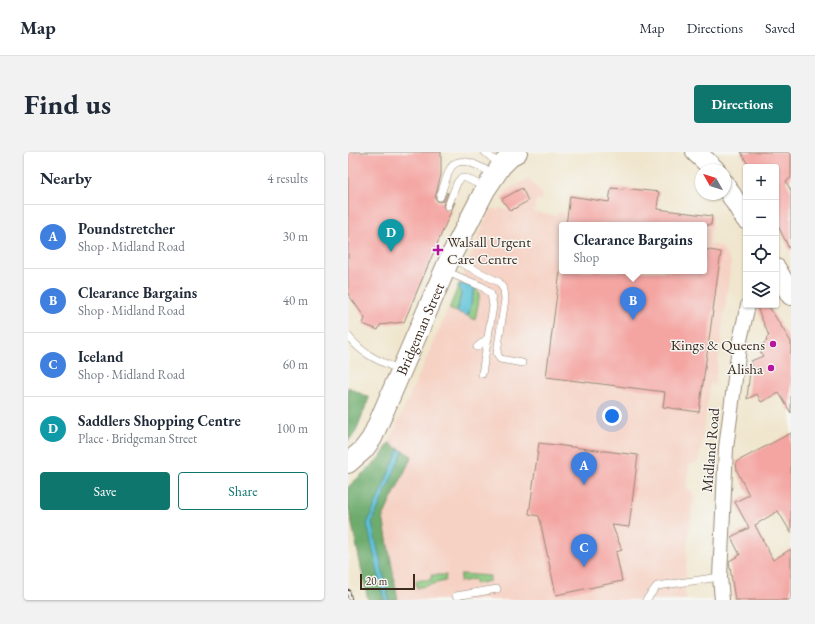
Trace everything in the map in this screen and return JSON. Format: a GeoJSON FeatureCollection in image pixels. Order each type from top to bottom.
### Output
{"type":"FeatureCollection","features":[{"type":"Feature","properties":{"kind":"street","name":"Bridgeman Street"},"geometry":{"type":"LineString","coordinates":[[348,464],[363,450],[372,438],[448,265],[494,176],[512,155],[517,152]]}},
{"type":"Feature","properties":{"kind":"street"},"geometry":{"type":"LineString","coordinates":[[696,152],[709,164]]}},
{"type":"Feature","properties":{"kind":"street"},"geometry":{"type":"LineString","coordinates":[[731,195],[743,214]]}},
{"type":"Feature","properties":{"kind":"street"},"geometry":{"type":"LineString","coordinates":[[777,272],[791,295]]}},
{"type":"Feature","properties":{"kind":"street","name":"Midland Road"},"geometry":{"type":"LineString","coordinates":[[722,600],[720,577],[726,448],[740,340],[747,308]]}},
{"type":"Feature","properties":{"kind":"lane"},"geometry":{"type":"LineString","coordinates":[[484,152],[494,176]]}},
{"type":"Feature","properties":{"kind":"lane"},"geometry":{"type":"LineString","coordinates":[[440,197],[450,168],[457,163],[472,163],[494,176]]}},
{"type":"Feature","properties":{"kind":"lane"},"geometry":{"type":"LineString","coordinates":[[448,206],[457,183],[461,178],[494,176]]}},
{"type":"Feature","properties":{"kind":"lane"},"geometry":{"type":"LineString","coordinates":[[448,265],[483,287],[491,294],[493,306],[482,374]]}},
{"type":"Feature","properties":{"kind":"lane"},"geometry":{"type":"LineString","coordinates":[[448,265],[496,279],[502,286],[505,299],[497,352],[498,357],[500,359],[522,363]]}},
{"type":"Feature","properties":{"kind":"lane"},"geometry":{"type":"LineString","coordinates":[[348,336],[360,350],[372,358],[402,371]]}},
{"type":"Feature","properties":{"kind":"lane"},"geometry":{"type":"LineString","coordinates":[[477,347],[488,338]]}},
{"type":"Feature","properties":{"kind":"lane"},"geometry":{"type":"LineString","coordinates":[[646,600],[657,586],[720,577]]}},
{"type":"Feature","properties":{"kind":"lane"},"geometry":{"type":"LineString","coordinates":[[456,596],[497,589]]}},
{"type":"Feature","properties":{"kind":"shaded area"},"geometry":{"type":"Polygon","coordinates":[[[529,178],[542,195],[541,200],[536,200],[534,212],[557,216],[558,212],[568,213],[570,196],[609,202],[611,186],[659,192],[657,209],[692,213],[691,222],[559,222],[559,274],[707,274],[707,224],[712,224],[709,244],[721,246],[731,262],[715,385],[710,384],[699,461],[695,464],[689,464],[686,487],[691,490],[694,495],[687,545],[686,600],[398,600],[383,517],[412,456],[389,443],[486,219],[493,208],[498,210],[499,208],[509,210],[502,199],[507,190],[529,178]]]}},
{"type":"Feature","properties":{"kind":"green space"},"geometry":{"type":"Polygon","coordinates":[[[459,284],[461,295],[457,312],[449,309],[459,284]]]}},
{"type":"Feature","properties":{"kind":"green space"},"geometry":{"type":"Polygon","coordinates":[[[475,288],[479,292],[479,300],[475,320],[468,316],[475,288]]]}},
{"type":"Feature","properties":{"kind":"green space"},"geometry":{"type":"Polygon","coordinates":[[[348,387],[369,398],[355,433],[348,441],[348,387]]]}},
{"type":"Feature","properties":{"kind":"green space"},"geometry":{"type":"Polygon","coordinates":[[[389,443],[412,456],[383,517],[398,600],[368,600],[348,505],[348,487],[381,457],[389,443]]]}},
{"type":"Feature","properties":{"kind":"green space"},"geometry":{"type":"Polygon","coordinates":[[[461,574],[490,576],[490,581],[476,584],[474,579],[460,582],[461,574]]]}},
{"type":"Feature","properties":{"kind":"green space"},"geometry":{"type":"Polygon","coordinates":[[[431,575],[446,575],[445,581],[417,588],[416,580],[431,580],[431,575]]]}},
{"type":"Feature","properties":{"kind":"water"},"geometry":{"type":"Polygon","coordinates":[[[459,284],[465,284],[475,288],[468,316],[457,312],[461,295],[459,284]]]}},
{"type":"Feature","properties":{"kind":"water"},"geometry":{"type":"Polygon","coordinates":[[[399,449],[403,451],[372,523],[389,600],[384,600],[367,524],[399,449]]]}},
{"type":"Feature","properties":{"kind":"building"},"geometry":{"type":"Polygon","coordinates":[[[348,152],[441,152],[441,175],[435,198],[438,202],[443,201],[447,192],[448,193],[443,206],[447,211],[451,210],[455,202],[404,322],[380,325],[378,330],[363,324],[365,318],[348,294],[348,152]]]}},
{"type":"Feature","properties":{"kind":"building"},"geometry":{"type":"Polygon","coordinates":[[[741,152],[791,152],[791,178],[786,181],[791,191],[791,252],[779,228],[779,164],[747,164],[741,152]]]}},
{"type":"Feature","properties":{"kind":"building"},"geometry":{"type":"Polygon","coordinates":[[[522,188],[528,201],[510,211],[502,199],[522,188]]]}},
{"type":"Feature","properties":{"kind":"building"},"geometry":{"type":"Polygon","coordinates":[[[611,188],[659,192],[657,209],[712,216],[711,225],[707,225],[707,222],[566,222],[570,196],[609,202],[611,188]]]}},
{"type":"Feature","properties":{"kind":"building"},"geometry":{"type":"Polygon","coordinates":[[[707,250],[721,252],[699,412],[663,407],[665,392],[546,377],[560,274],[707,274],[707,250]]]}},
{"type":"Feature","properties":{"kind":"building"},"geometry":{"type":"Polygon","coordinates":[[[757,308],[770,308],[791,342],[791,413],[779,393],[761,402],[757,394],[747,399],[751,361],[763,356],[758,347],[767,341],[766,338],[769,336],[757,308]]]}},
{"type":"Feature","properties":{"kind":"building"},"geometry":{"type":"Polygon","coordinates":[[[791,433],[791,533],[778,511],[755,525],[773,560],[791,549],[791,600],[735,600],[729,561],[740,555],[731,537],[749,528],[735,502],[749,495],[737,471],[736,462],[791,433]]]}},
{"type":"Feature","properties":{"kind":"building"},"geometry":{"type":"Polygon","coordinates":[[[539,443],[638,455],[629,527],[612,525],[622,550],[616,552],[622,581],[556,595],[539,516],[529,514],[539,443]]]}},
{"type":"Feature","properties":{"kind":"railway"},"geometry":{"type":"LineString","coordinates":[[348,591],[350,600]]}},
{"type":"Feature","properties":{"kind":"place","name":"Walsall Urgent Care Centre"},"geometry":{"type":"Point","coordinates":[438,250]}},
{"type":"Feature","properties":{"kind":"place","name":"Saddlers Shopping Centre"},"geometry":{"type":"Point","coordinates":[391,252]}},
{"type":"Feature","properties":{"kind":"place","name":"Clearance Bargains"},"geometry":{"type":"Point","coordinates":[633,320]}},
{"type":"Feature","properties":{"kind":"place","name":"Kings & Queens"},"geometry":{"type":"Point","coordinates":[773,344]}},
{"type":"Feature","properties":{"kind":"place","name":"Alisha"},"geometry":{"type":"Point","coordinates":[771,368]}},
{"type":"Feature","properties":{"kind":"place","name":"Poundstretcher"},"geometry":{"type":"Point","coordinates":[584,485]}},
{"type":"Feature","properties":{"kind":"place","name":"Iceland"},"geometry":{"type":"Point","coordinates":[584,567]}}]}
